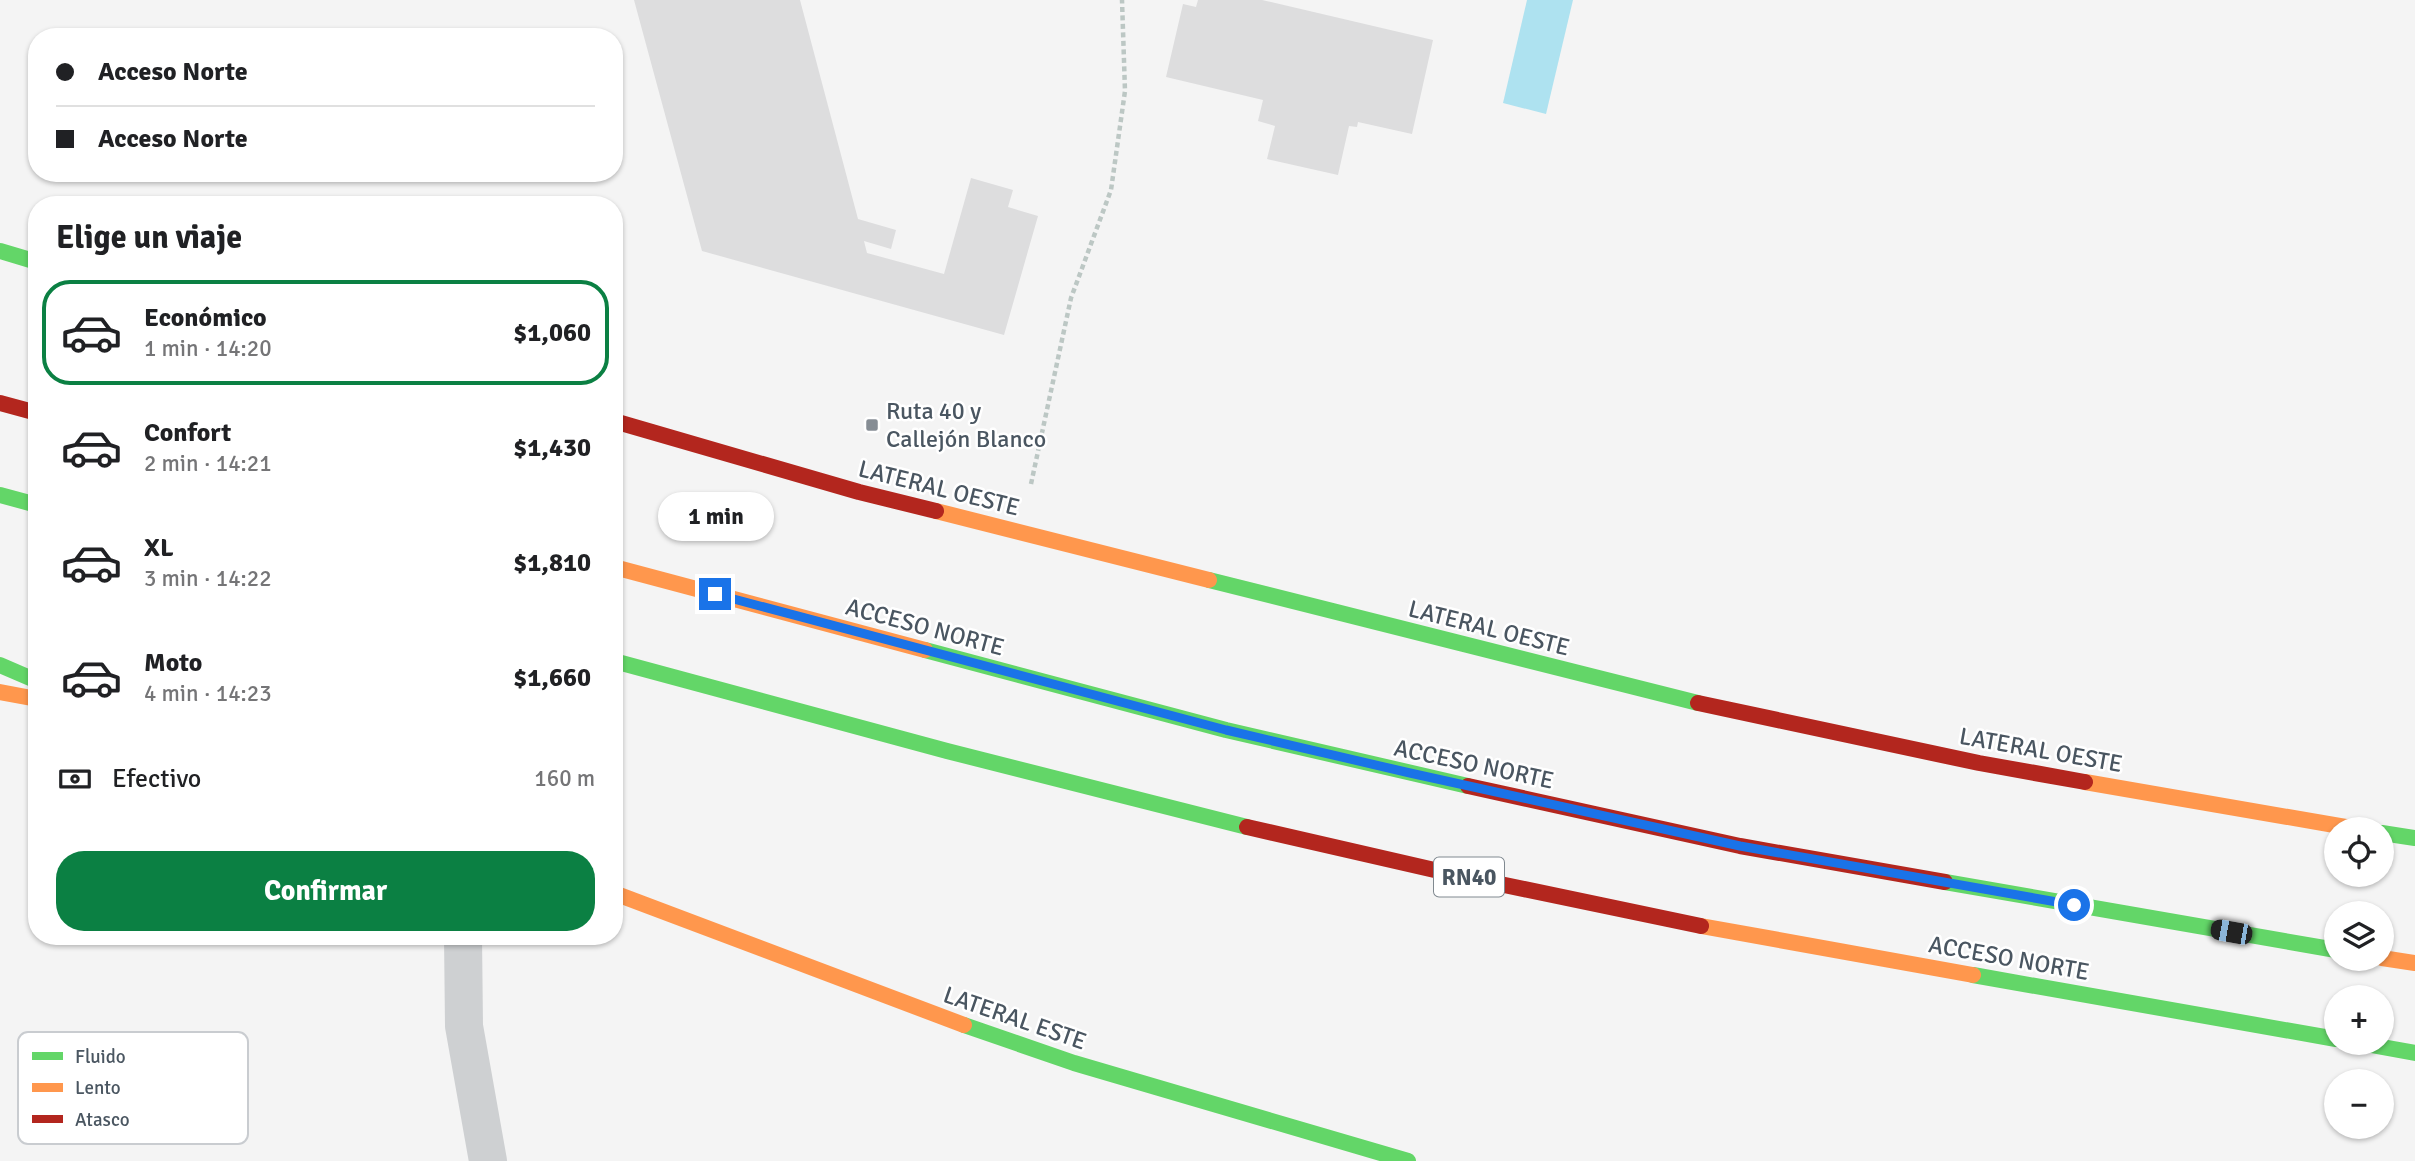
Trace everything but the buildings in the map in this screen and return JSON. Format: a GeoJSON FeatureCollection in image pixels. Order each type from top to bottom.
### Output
{"type":"FeatureCollection","features":[{"type":"Feature","properties":{"kind":"main road"},"geometry":{"type":"LineString","coordinates":[[0,251],[28,259]]}},
{"type":"Feature","properties":{"kind":"main road"},"geometry":{"type":"LineString","coordinates":[[0,403],[28,411]]}},
{"type":"Feature","properties":{"kind":"main road","name":"LATERAL OESTE"},"geometry":{"type":"LineString","coordinates":[[623,425],[859,492],[1667,696],[1979,763],[2324,823]]}},
{"type":"Feature","properties":{"kind":"main road"},"geometry":{"type":"LineString","coordinates":[[0,495],[28,503]]}},
{"type":"Feature","properties":{"kind":"main road","name":"ACCESO NORTE"},"geometry":{"type":"LineString","coordinates":[[623,569],[1213,727],[1410,773],[1740,846],[2324,948]]}},
{"type":"Feature","properties":{"kind":"main road","name":"ACCESO NORTE"},"geometry":{"type":"LineString","coordinates":[[623,663],[947,751],[1203,816],[1452,874],[1737,934],[2324,1037]]}},
{"type":"Feature","properties":{"kind":"main road"},"geometry":{"type":"LineString","coordinates":[[0,665],[28,677]]}},
{"type":"Feature","properties":{"kind":"main road"},"geometry":{"type":"LineString","coordinates":[[0,692],[28,697]]}},
{"type":"Feature","properties":{"kind":"main road"},"geometry":{"type":"LineString","coordinates":[[2394,835],[2415,838]]}},
{"type":"Feature","properties":{"kind":"main road","name":"LATERAL ESTE"},"geometry":{"type":"LineString","coordinates":[[623,896],[958,1023],[1074,1063],[1408,1161]]}},
{"type":"Feature","properties":{"kind":"main road"},"geometry":{"type":"LineString","coordinates":[[2394,960],[2415,963]]}},
{"type":"Feature","properties":{"kind":"main road"},"geometry":{"type":"LineString","coordinates":[[2394,1049],[2415,1052]]}},
{"type":"Feature","properties":{"kind":"street"},"geometry":{"type":"LineString","coordinates":[[463,945],[464,1026],[488,1161]]}},
{"type":"Feature","properties":{"kind":"path"},"geometry":{"type":"LineString","coordinates":[[1020,533],[1071,298],[1111,190],[1125,91],[1122,0]]}},
{"type":"Feature","properties":{"kind":"water"},"geometry":{"type":"Polygon","coordinates":[[[1527,0],[1573,0],[1546,114],[1503,103],[1527,0]]]}},
{"type":"Feature","properties":{"kind":"traffic: fast"},"geometry":{"type":"LineString","coordinates":[[0,251],[28,259]]}},
{"type":"Feature","properties":{"kind":"traffic: fast"},"geometry":{"type":"LineString","coordinates":[[0,495],[28,503]]}},
{"type":"Feature","properties":{"kind":"traffic: fast"},"geometry":{"type":"LineString","coordinates":[[1209,580],[1698,703]]}},
{"type":"Feature","properties":{"kind":"traffic: fast"},"geometry":{"type":"LineString","coordinates":[[925,650],[1226,730],[1468,786]]}},
{"type":"Feature","properties":{"kind":"traffic: fast"},"geometry":{"type":"LineString","coordinates":[[623,663],[947,751],[1247,827]]}},
{"type":"Feature","properties":{"kind":"traffic: fast"},"geometry":{"type":"LineString","coordinates":[[0,665],[28,677]]}},
{"type":"Feature","properties":{"kind":"traffic: fast"},"geometry":{"type":"LineString","coordinates":[[2394,835],[2415,838]]}},
{"type":"Feature","properties":{"kind":"traffic: fast"},"geometry":{"type":"LineString","coordinates":[[1945,882],[2324,948]]}},
{"type":"Feature","properties":{"kind":"traffic: fast"},"geometry":{"type":"LineString","coordinates":[[1973,975],[2324,1037]]}},
{"type":"Feature","properties":{"kind":"traffic: fast"},"geometry":{"type":"LineString","coordinates":[[964,1025],[1074,1063],[1408,1161]]}},
{"type":"Feature","properties":{"kind":"traffic: fast"},"geometry":{"type":"LineString","coordinates":[[2394,1049],[2415,1053]]}},
{"type":"Feature","properties":{"kind":"traffic: slow"},"geometry":{"type":"LineString","coordinates":[[936,511],[1209,580]]}},
{"type":"Feature","properties":{"kind":"traffic: slow"},"geometry":{"type":"LineString","coordinates":[[623,569],[925,650]]}},
{"type":"Feature","properties":{"kind":"traffic: slow"},"geometry":{"type":"LineString","coordinates":[[0,692],[28,697]]}},
{"type":"Feature","properties":{"kind":"traffic: slow"},"geometry":{"type":"LineString","coordinates":[[2085,782],[2324,823]]}},
{"type":"Feature","properties":{"kind":"traffic: slow"},"geometry":{"type":"LineString","coordinates":[[623,896],[964,1025]]}},
{"type":"Feature","properties":{"kind":"traffic: slow"},"geometry":{"type":"LineString","coordinates":[[1701,926],[1973,975]]}},
{"type":"Feature","properties":{"kind":"traffic: slow"},"geometry":{"type":"LineString","coordinates":[[2394,960],[2415,963]]}},
{"type":"Feature","properties":{"kind":"traffic: jam"},"geometry":{"type":"LineString","coordinates":[[0,403],[28,411]]}},
{"type":"Feature","properties":{"kind":"traffic: jam"},"geometry":{"type":"LineString","coordinates":[[623,424],[859,492],[936,511]]}},
{"type":"Feature","properties":{"kind":"traffic: jam"},"geometry":{"type":"LineString","coordinates":[[1698,703],[1979,763],[2085,782]]}},
{"type":"Feature","properties":{"kind":"traffic: jam"},"geometry":{"type":"LineString","coordinates":[[1468,786],[1740,846],[1945,882]]}},
{"type":"Feature","properties":{"kind":"traffic: jam"},"geometry":{"type":"LineString","coordinates":[[1247,827],[1452,874],[1701,926]]}},
{"type":"Feature","properties":{"kind":"place","name":"Ruta 40 y Callejón Blanco"},"geometry":{"type":"Point","coordinates":[872,425]}},
{"type":"Feature","properties":{"kind":"route"},"geometry":{"type":"LineString","coordinates":[[715,594],[1226,730],[1410,773],[1740,846],[2074,905]]}}]}
